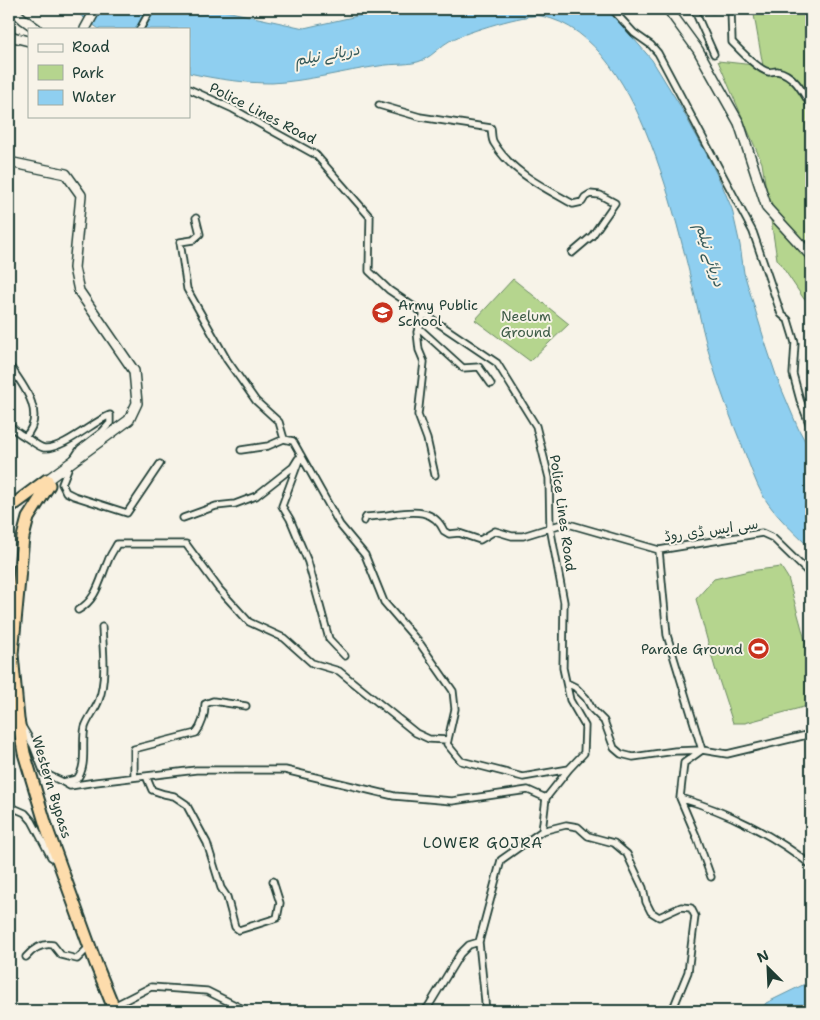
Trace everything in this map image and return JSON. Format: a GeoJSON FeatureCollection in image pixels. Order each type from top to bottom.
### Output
{"type":"FeatureCollection","features":[{"type":"Feature","properties":{"kind":"highway"},"geometry":{"type":"LineString","coordinates":[[9,506],[47,480]]}},
{"type":"Feature","properties":{"kind":"highway","name":"Western Bypass"},"geometry":{"type":"LineString","coordinates":[[47,480],[49,485],[28,518],[23,537],[12,654],[18,719],[24,753],[48,832],[90,946],[110,1010]]}},
{"type":"Feature","properties":{"kind":"main road"},"geometry":{"type":"LineString","coordinates":[[12,9],[36,28]]}},
{"type":"Feature","properties":{"kind":"main road"},"geometry":{"type":"LineString","coordinates":[[86,28],[96,9]]}},
{"type":"Feature","properties":{"kind":"main road"},"geometry":{"type":"LineString","coordinates":[[665,10],[698,50],[738,123],[767,208],[811,256]]}},
{"type":"Feature","properties":{"kind":"main road"},"geometry":{"type":"LineString","coordinates":[[9,36],[28,41]]}},
{"type":"Feature","properties":{"kind":"main road"},"geometry":{"type":"LineString","coordinates":[[9,162],[66,174],[81,195],[74,268],[79,291],[134,371],[137,403],[129,420],[47,480]]}},
{"type":"Feature","properties":{"kind":"street"},"geometry":{"type":"LineString","coordinates":[[140,28],[150,9]]}},
{"type":"Feature","properties":{"kind":"street"},"geometry":{"type":"LineString","coordinates":[[612,9],[634,33],[651,45],[658,53],[753,232],[781,314],[788,320],[795,347],[793,374],[800,400],[811,428]]}},
{"type":"Feature","properties":{"kind":"street"},"geometry":{"type":"LineString","coordinates":[[694,9],[714,54]]}},
{"type":"Feature","properties":{"kind":"street"},"geometry":{"type":"LineString","coordinates":[[731,9],[732,42],[758,66],[768,72],[776,71],[787,75],[794,80],[811,106]]}},
{"type":"Feature","properties":{"kind":"street","name":"Police Lines Road"},"geometry":{"type":"LineString","coordinates":[[190,90],[233,110],[316,155],[370,217],[369,271],[389,290],[497,363],[536,426],[549,478],[550,527],[564,602],[564,668],[566,683],[570,700],[585,726],[584,754],[569,769],[546,798]]}},
{"type":"Feature","properties":{"kind":"street"},"geometry":{"type":"LineString","coordinates":[[379,105],[420,116],[491,128],[493,142],[509,162],[528,178],[573,204],[582,202],[590,194],[615,202],[592,236],[572,253]]}},
{"type":"Feature","properties":{"kind":"street"},"geometry":{"type":"LineString","coordinates":[[196,218],[200,234],[193,240],[180,242],[188,289],[227,360],[256,401],[279,422],[284,439]]}},
{"type":"Feature","properties":{"kind":"street"},"geometry":{"type":"LineString","coordinates":[[424,314],[417,332],[419,350],[424,362],[418,415],[427,439],[435,475]]}},
{"type":"Feature","properties":{"kind":"street"},"geometry":{"type":"LineString","coordinates":[[419,328],[463,368],[479,367],[490,384]]}},
{"type":"Feature","properties":{"kind":"street"},"geometry":{"type":"LineString","coordinates":[[9,365],[28,393],[34,411],[32,429],[25,437]]}},
{"type":"Feature","properties":{"kind":"street"},"geometry":{"type":"LineString","coordinates":[[9,424],[13,430],[43,448],[53,447],[110,415],[110,423],[106,428],[80,449],[70,464],[62,484],[66,492],[74,496],[127,513],[160,464]]}},
{"type":"Feature","properties":{"kind":"street"},"geometry":{"type":"LineString","coordinates":[[241,450],[268,446],[284,439],[293,441],[340,525],[365,555],[384,602],[421,645],[453,691],[455,709],[447,744],[460,761],[523,778],[569,769]]}},
{"type":"Feature","properties":{"kind":"street"},"geometry":{"type":"LineString","coordinates":[[183,518],[216,506],[235,504],[256,496],[293,467],[301,455]]}},
{"type":"Feature","properties":{"kind":"street"},"geometry":{"type":"LineString","coordinates":[[301,455],[282,506],[308,562],[330,639],[345,656]]}},
{"type":"Feature","properties":{"kind":"street"},"geometry":{"type":"LineString","coordinates":[[364,521],[366,517],[405,512],[422,513],[434,517],[444,531],[449,534],[466,534],[480,540],[495,531],[512,536],[523,536],[566,523],[658,550],[667,634],[702,750]]}},
{"type":"Feature","properties":{"kind":"street","name":"سی ایس ڈی روڈ"},"geometry":{"type":"LineString","coordinates":[[658,550],[762,533],[773,538],[811,575]]}},
{"type":"Feature","properties":{"kind":"street"},"geometry":{"type":"LineString","coordinates":[[78,610],[85,606],[100,586],[108,561],[117,544],[186,544],[219,589],[249,622],[284,638],[312,663],[339,671],[416,733],[429,738],[448,740]]}},
{"type":"Feature","properties":{"kind":"street"},"geometry":{"type":"LineString","coordinates":[[63,782],[77,780],[82,772],[86,727],[99,700],[102,687],[102,627]]}},
{"type":"Feature","properties":{"kind":"street"},"geometry":{"type":"LineString","coordinates":[[566,683],[575,687],[604,721],[614,748],[621,754],[633,757],[675,750],[702,750],[727,754],[811,734]]}},
{"type":"Feature","properties":{"kind":"street"},"geometry":{"type":"LineString","coordinates":[[134,777],[134,749],[196,733],[202,725],[205,704],[213,701],[246,706]]}},
{"type":"Feature","properties":{"kind":"street"},"geometry":{"type":"LineString","coordinates":[[18,719],[33,745],[44,773],[70,786],[196,770],[285,770],[394,796],[452,801],[528,790],[546,798],[542,831]]}},
{"type":"Feature","properties":{"kind":"street"},"geometry":{"type":"LineString","coordinates":[[702,750],[684,763],[680,798],[711,877]]}},
{"type":"Feature","properties":{"kind":"street"},"geometry":{"type":"LineString","coordinates":[[146,776],[152,790],[174,796],[186,804],[207,843],[221,888],[227,897],[235,927],[239,930],[277,918],[280,903],[273,881]]}},
{"type":"Feature","properties":{"kind":"street"},"geometry":{"type":"LineString","coordinates":[[680,798],[706,805],[782,842],[811,865]]}},
{"type":"Feature","properties":{"kind":"street"},"geometry":{"type":"LineString","coordinates":[[9,806],[25,813],[32,821],[51,857],[61,864]]}},
{"type":"Feature","properties":{"kind":"street"},"geometry":{"type":"LineString","coordinates":[[486,1011],[479,942],[501,860],[542,831],[566,825],[578,827],[588,836],[614,843],[627,854],[643,888],[646,902],[652,912],[659,917],[681,907],[691,908],[696,916],[688,972],[672,1011]]}},
{"type":"Feature","properties":{"kind":"street"},"geometry":{"type":"LineString","coordinates":[[424,1011],[460,954],[469,945],[479,942]]}},
{"type":"Feature","properties":{"kind":"street"},"geometry":{"type":"LineString","coordinates":[[26,957],[33,950],[46,944],[53,945],[61,955],[77,959],[90,946]]}},
{"type":"Feature","properties":{"kind":"street"},"geometry":{"type":"LineString","coordinates":[[110,1010],[151,987],[207,991],[246,1011]]}},
{"type":"Feature","properties":{"kind":"street"},"geometry":{"type":"LineString","coordinates":[[305,1011],[326,1011]]}},
{"type":"Feature","properties":{"kind":"green space"},"geometry":{"type":"Polygon","coordinates":[[[753,9],[811,9],[811,296],[804,299],[777,259],[762,163],[718,61],[763,66],[753,9]]]}},
{"type":"Feature","properties":{"kind":"green space","name":"Neelum Ground"},"geometry":{"type":"Polygon","coordinates":[[[513,279],[569,324],[530,361],[475,320],[513,279]]]}},
{"type":"Feature","properties":{"kind":"green space","name":"Parade Ground"},"geometry":{"type":"Polygon","coordinates":[[[781,567],[788,578],[811,662],[811,705],[745,723],[733,723],[715,668],[696,599],[714,579],[749,571],[781,567]]]}},
{"type":"Feature","properties":{"kind":"water","name":"دریائے نیلم"},"geometry":{"type":"Polygon","coordinates":[[[72,9],[217,9],[304,28],[388,9],[608,9],[652,60],[707,155],[732,209],[744,273],[765,342],[777,378],[798,428],[811,452],[811,549],[772,509],[757,484],[720,389],[708,350],[673,211],[656,158],[635,107],[609,65],[578,33],[541,16],[523,17],[483,28],[447,42],[427,58],[418,62],[379,66],[299,80],[261,83],[190,73],[190,28],[98,28],[72,9]]]}},
{"type":"Feature","properties":{"kind":"water"},"geometry":{"type":"Polygon","coordinates":[[[811,981],[811,1011],[760,1011],[766,1003],[811,981]]]}},
{"type":"Feature","properties":{"kind":"place","name":"Army Public School"},"geometry":{"type":"Point","coordinates":[382,313]}},
{"type":"Feature","properties":{"kind":"place","name":"Parade Ground"},"geometry":{"type":"Point","coordinates":[759,649]}},
{"type":"Feature","properties":{"kind":"district","name":"LOWER GOJRA"},"geometry":{"type":"Point","coordinates":[483,843]}}]}
